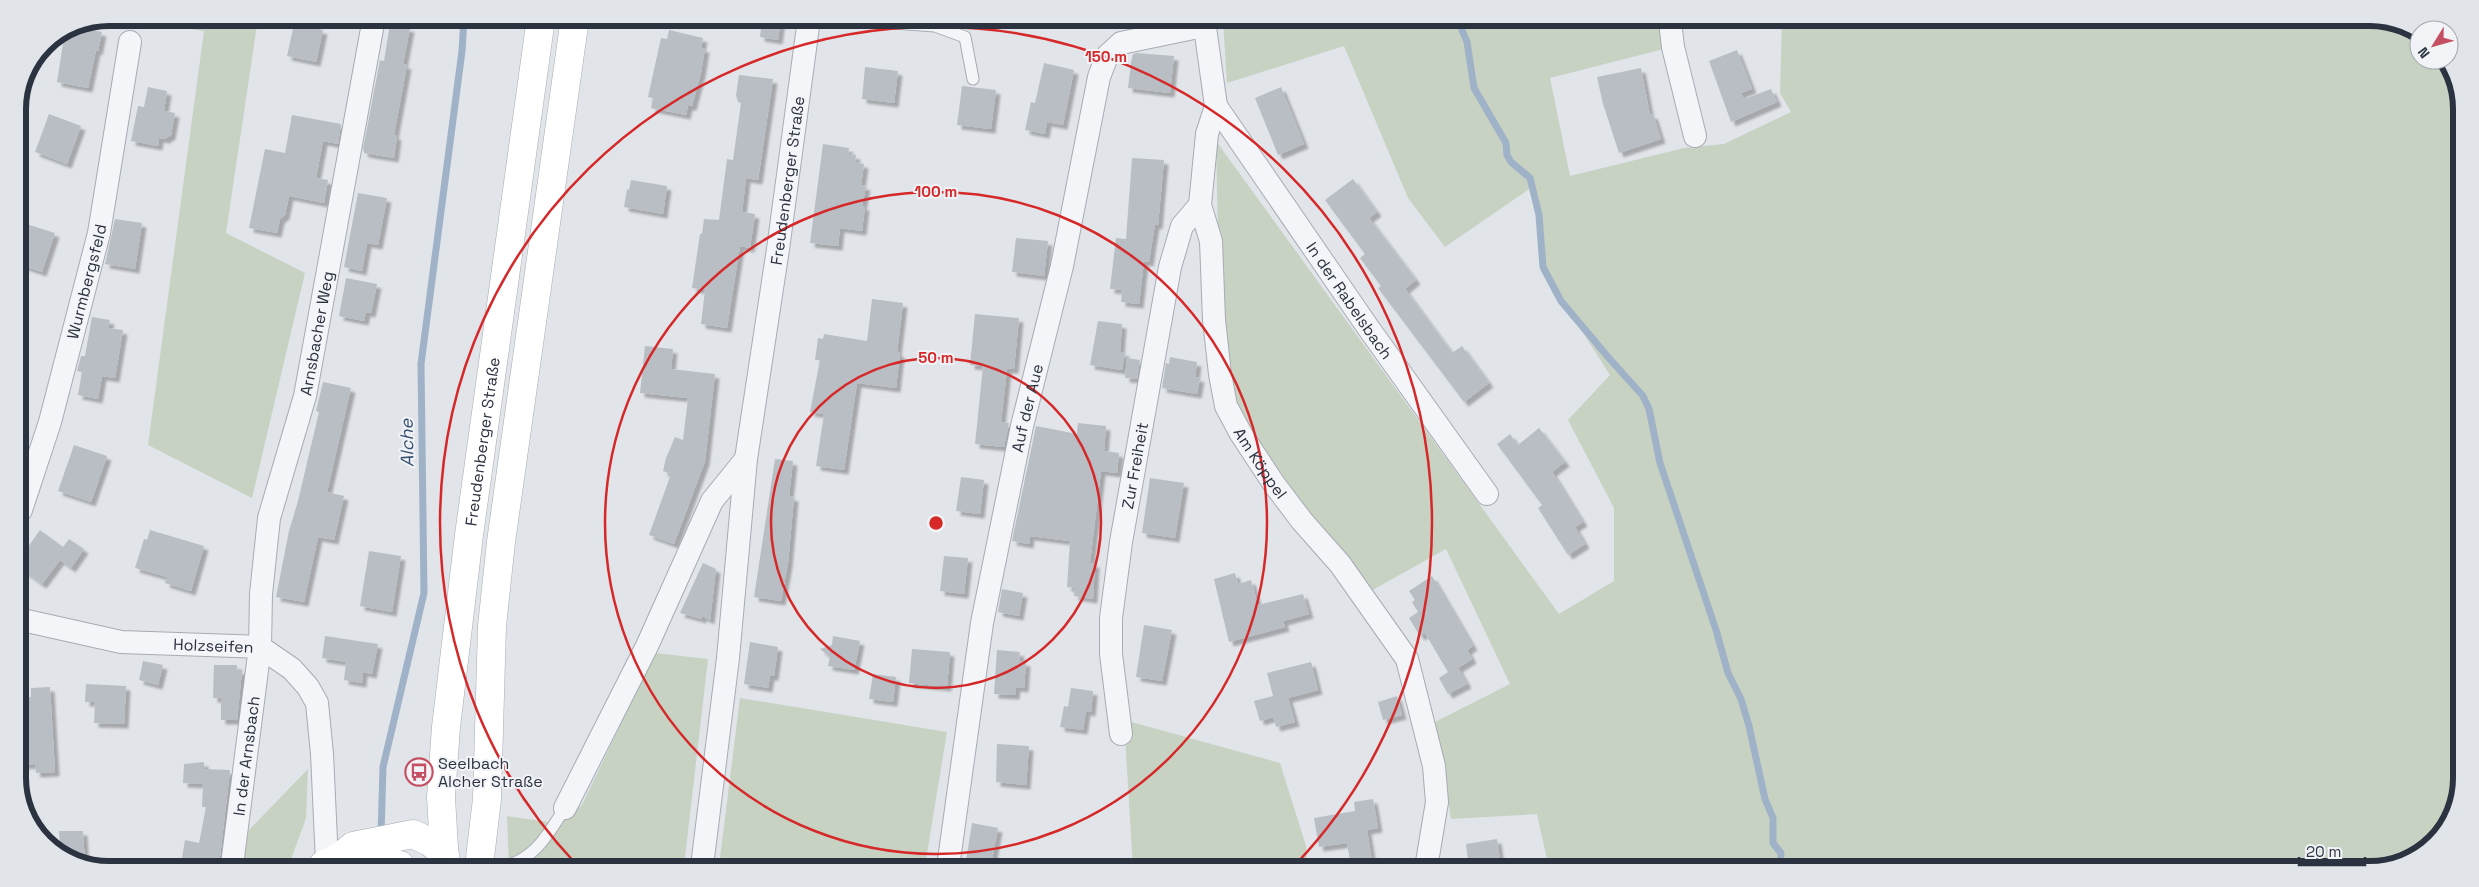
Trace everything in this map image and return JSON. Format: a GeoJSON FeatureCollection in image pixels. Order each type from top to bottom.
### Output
{"type":"FeatureCollection","features":[{"type":"Feature","properties":{"kind":"main road","name":"Freudenberger Straße"},"geometry":{"type":"LineString","coordinates":[[439,861],[446,727],[469,535],[540,26]]}},
{"type":"Feature","properties":{"kind":"main road","name":"Freudenberger Straße"},"geometry":{"type":"LineString","coordinates":[[487,861],[492,626],[501,542],[573,26]]}},
{"type":"Feature","properties":{"kind":"main road"},"geometry":{"type":"LineString","coordinates":[[340,858],[413,834],[430,842],[439,861]]}},
{"type":"Feature","properties":{"kind":"main road"},"geometry":{"type":"LineString","coordinates":[[340,858],[366,861]]}},
{"type":"Feature","properties":{"kind":"street","name":"Arnsbacher Weg"},"geometry":{"type":"LineString","coordinates":[[260,647],[262,594],[269,518],[305,396],[373,26]]}},
{"type":"Feature","properties":{"kind":"street","name":"Freudenberger Straße"},"geometry":{"type":"LineString","coordinates":[[703,861],[728,658],[746,459],[778,249],[808,26]]}},
{"type":"Feature","properties":{"kind":"street","name":"Auf der Aue"},"geometry":{"type":"LineString","coordinates":[[949,861],[982,623],[1022,426],[1062,266],[1099,78],[1107,56],[1121,43],[1192,26]]}},
{"type":"Feature","properties":{"kind":"street","name":"Am Köppel"},"geometry":{"type":"LineString","coordinates":[[1204,26],[1216,106],[1207,134],[1200,205],[1211,242],[1214,320],[1220,374],[1226,406],[1241,434],[1274,484],[1302,521],[1340,564],[1407,659],[1434,766],[1437,802],[1427,861]]}},
{"type":"Feature","properties":{"kind":"street"},"geometry":{"type":"LineString","coordinates":[[1670,26],[1672,47],[1695,136]]}},
{"type":"Feature","properties":{"kind":"street","name":"Wurmbergsfeld"},"geometry":{"type":"LineString","coordinates":[[26,495],[50,422],[99,233],[130,42]]}},
{"type":"Feature","properties":{"kind":"street","name":"In der Rabelsbach"},"geometry":{"type":"LineString","coordinates":[[1216,106],[1366,326],[1487,494]]}},
{"type":"Feature","properties":{"kind":"street","name":"Zur Freiheit"},"geometry":{"type":"LineString","coordinates":[[1122,734],[1111,654],[1111,618],[1121,542],[1170,267],[1182,226],[1200,205]]}},
{"type":"Feature","properties":{"kind":"street"},"geometry":{"type":"LineString","coordinates":[[565,808],[647,646],[712,501],[746,459]]}},
{"type":"Feature","properties":{"kind":"street","name":"Holzseifen"},"geometry":{"type":"LineString","coordinates":[[26,621],[120,642],[260,647],[292,669],[308,687],[316,703],[322,754],[340,858]]}},
{"type":"Feature","properties":{"kind":"street","name":"In der Arnsbach"},"geometry":{"type":"LineString","coordinates":[[233,861],[260,647]]}},
{"type":"Feature","properties":{"kind":"lane"},"geometry":{"type":"LineString","coordinates":[[935,26],[964,37],[972,78]]}},
{"type":"Feature","properties":{"kind":"lane"},"geometry":{"type":"LineString","coordinates":[[522,861],[542,843],[565,808]]}},
{"type":"Feature","properties":{"kind":"green space"},"geometry":{"type":"Polygon","coordinates":[[[172,26],[257,26],[226,233],[305,273],[252,498],[148,445],[204,31],[172,26]]]}},
{"type":"Feature","properties":{"kind":"green space"},"geometry":{"type":"Polygon","coordinates":[[[1223,26],[1666,26],[1664,49],[1550,78],[1570,176],[1684,148],[1724,144],[1791,112],[1780,93],[1782,26],[2369,26],[2396,31],[2409,36],[2409,70],[2442,70],[2448,83],[2453,104],[2453,777],[2448,804],[2436,828],[2420,844],[2406,852],[2380,860],[2369,861],[1547,861],[1537,814],[1451,819],[1435,722],[1510,684],[1446,549],[1369,592],[1232,408],[1218,237],[1216,141],[1559,614],[1614,581],[1614,508],[1568,420],[1610,375],[1540,265],[1535,185],[1445,247],[1408,198],[1344,46],[1227,83],[1223,26]]]}},
{"type":"Feature","properties":{"kind":"green space"},"geometry":{"type":"Polygon","coordinates":[[[655,653],[708,659],[685,861],[509,861],[507,816],[555,823],[582,805],[655,653]]]}},
{"type":"Feature","properties":{"kind":"green space"},"geometry":{"type":"Polygon","coordinates":[[[740,698],[947,732],[926,861],[720,861],[740,698]]]}},
{"type":"Feature","properties":{"kind":"green space"},"geometry":{"type":"Polygon","coordinates":[[[1124,720],[1280,763],[1306,846],[1307,861],[1133,861],[1124,720]]]}},
{"type":"Feature","properties":{"kind":"green space"},"geometry":{"type":"Polygon","coordinates":[[[308,769],[306,818],[290,861],[237,861],[247,832],[308,769]]]}},
{"type":"Feature","properties":{"kind":"building"},"geometry":{"type":"Polygon","coordinates":[[[294,26],[323,30],[316,62],[287,56],[294,26]]]}},
{"type":"Feature","properties":{"kind":"building"},"geometry":{"type":"Polygon","coordinates":[[[390,26],[410,28],[403,64],[407,65],[394,135],[397,136],[394,158],[364,153],[363,149],[380,60],[384,61],[390,26]]]}},
{"type":"Feature","properties":{"kind":"building"},"geometry":{"type":"Polygon","coordinates":[[[761,26],[780,26],[778,40],[760,37],[761,26]]]}},
{"type":"Feature","properties":{"kind":"building"},"geometry":{"type":"Polygon","coordinates":[[[89,29],[102,32],[88,88],[57,82],[64,40],[89,29]]]}},
{"type":"Feature","properties":{"kind":"building"},"geometry":{"type":"Polygon","coordinates":[[[669,30],[703,38],[701,48],[705,48],[701,73],[692,106],[688,106],[686,115],[651,108],[653,98],[648,97],[661,38],[667,39],[669,30]]]}},
{"type":"Feature","properties":{"kind":"building"},"geometry":{"type":"Polygon","coordinates":[[[1737,50],[1752,89],[1741,93],[1744,99],[1771,89],[1777,102],[1731,122],[1709,61],[1737,50]]]}},
{"type":"Feature","properties":{"kind":"building"},"geometry":{"type":"Polygon","coordinates":[[[1133,54],[1174,56],[1170,93],[1128,88],[1133,54]]]}},
{"type":"Feature","properties":{"kind":"building"},"geometry":{"type":"Polygon","coordinates":[[[1044,63],[1074,70],[1063,125],[1047,122],[1045,134],[1025,130],[1031,102],[1035,103],[1044,63]]]}},
{"type":"Feature","properties":{"kind":"building"},"geometry":{"type":"Polygon","coordinates":[[[865,67],[898,71],[894,103],[862,99],[865,67]]]}},
{"type":"Feature","properties":{"kind":"building"},"geometry":{"type":"Polygon","coordinates":[[[1641,68],[1650,115],[1653,114],[1661,139],[1619,153],[1603,104],[1597,77],[1641,68]]]}},
{"type":"Feature","properties":{"kind":"building"},"geometry":{"type":"Polygon","coordinates":[[[739,75],[773,79],[758,180],[746,178],[742,212],[755,214],[750,248],[740,246],[727,328],[701,324],[705,290],[692,288],[704,219],[719,220],[727,159],[733,160],[741,103],[738,102],[736,95],[739,75]]]}},
{"type":"Feature","properties":{"kind":"building"},"geometry":{"type":"Polygon","coordinates":[[[962,86],[996,90],[991,129],[957,125],[962,86]]]}},
{"type":"Feature","properties":{"kind":"building"},"geometry":{"type":"Polygon","coordinates":[[[148,87],[167,91],[164,111],[175,113],[171,135],[165,139],[159,138],[158,146],[131,141],[138,106],[144,107],[148,87]]]}},
{"type":"Feature","properties":{"kind":"building"},"geometry":{"type":"Polygon","coordinates":[[[1281,87],[1304,144],[1278,155],[1255,98],[1281,87]]]}},
{"type":"Feature","properties":{"kind":"building"},"geometry":{"type":"Polygon","coordinates":[[[49,114],[81,126],[67,164],[35,152],[49,114]]]}},
{"type":"Feature","properties":{"kind":"building"},"geometry":{"type":"Polygon","coordinates":[[[292,115],[341,124],[338,144],[323,141],[316,178],[328,180],[324,203],[289,196],[285,215],[280,219],[277,233],[249,228],[265,149],[285,153],[292,115]]]}},
{"type":"Feature","properties":{"kind":"building"},"geometry":{"type":"Polygon","coordinates":[[[823,144],[849,148],[848,154],[856,155],[855,162],[864,164],[861,185],[866,186],[862,206],[865,206],[862,231],[840,228],[838,246],[810,243],[823,144]]]}},
{"type":"Feature","properties":{"kind":"building"},"geometry":{"type":"Polygon","coordinates":[[[1132,158],[1164,160],[1158,225],[1155,224],[1149,262],[1144,261],[1139,304],[1121,302],[1122,290],[1110,289],[1116,238],[1126,239],[1132,158]]]}},
{"type":"Feature","properties":{"kind":"building"},"geometry":{"type":"Polygon","coordinates":[[[1353,179],[1377,212],[1369,218],[1416,280],[1405,289],[1452,353],[1462,346],[1489,383],[1464,402],[1378,288],[1381,286],[1360,258],[1365,254],[1325,200],[1353,179]]]}},
{"type":"Feature","properties":{"kind":"building"},"geometry":{"type":"Polygon","coordinates":[[[631,180],[667,186],[663,214],[624,207],[627,189],[629,190],[631,180]]]}},
{"type":"Feature","properties":{"kind":"building"},"geometry":{"type":"Polygon","coordinates":[[[358,193],[387,198],[378,245],[367,243],[362,271],[344,267],[358,193]]]}},
{"type":"Feature","properties":{"kind":"building"},"geometry":{"type":"Polygon","coordinates":[[[115,219],[142,223],[135,269],[105,264],[115,219]]]}},
{"type":"Feature","properties":{"kind":"building"},"geometry":{"type":"Polygon","coordinates":[[[26,224],[55,233],[42,272],[26,267],[26,224]]]}},
{"type":"Feature","properties":{"kind":"building"},"geometry":{"type":"Polygon","coordinates":[[[1016,238],[1048,241],[1044,276],[1012,272],[1016,238]]]}},
{"type":"Feature","properties":{"kind":"building"},"geometry":{"type":"Polygon","coordinates":[[[346,278],[377,284],[371,313],[366,312],[364,321],[339,316],[346,278]]]}},
{"type":"Feature","properties":{"kind":"building"},"geometry":{"type":"Polygon","coordinates":[[[872,299],[903,303],[897,352],[900,353],[896,388],[857,383],[844,470],[816,466],[824,414],[810,412],[820,360],[815,360],[818,338],[823,339],[824,334],[867,341],[872,299]]]}},
{"type":"Feature","properties":{"kind":"building"},"geometry":{"type":"Polygon","coordinates":[[[975,314],[1019,318],[1014,369],[1007,369],[1001,422],[1009,423],[1004,447],[975,444],[983,366],[970,365],[975,314]]]}},
{"type":"Feature","properties":{"kind":"building"},"geometry":{"type":"Polygon","coordinates":[[[92,317],[110,320],[108,328],[123,330],[115,378],[102,376],[98,399],[78,395],[82,372],[77,371],[81,356],[85,356],[92,317]]]}},
{"type":"Feature","properties":{"kind":"building"},"geometry":{"type":"Polygon","coordinates":[[[1098,321],[1122,324],[1120,352],[1125,352],[1122,370],[1090,365],[1098,321]]]}},
{"type":"Feature","properties":{"kind":"building"},"geometry":{"type":"Polygon","coordinates":[[[645,346],[673,349],[671,369],[715,374],[705,461],[674,544],[649,535],[671,474],[663,471],[666,458],[675,437],[683,440],[688,398],[640,393],[645,346]]]}},
{"type":"Feature","properties":{"kind":"building"},"geometry":{"type":"Polygon","coordinates":[[[1170,357],[1197,362],[1195,377],[1200,378],[1197,394],[1162,388],[1166,363],[1169,364],[1170,357]]]}},
{"type":"Feature","properties":{"kind":"building"},"geometry":{"type":"Polygon","coordinates":[[[1127,358],[1140,360],[1137,379],[1125,378],[1127,358]]]}},
{"type":"Feature","properties":{"kind":"building"},"geometry":{"type":"Polygon","coordinates":[[[323,382],[351,388],[327,492],[344,496],[334,540],[318,537],[304,602],[276,597],[289,531],[319,412],[316,411],[323,382]]]}},
{"type":"Feature","properties":{"kind":"building"},"geometry":{"type":"Polygon","coordinates":[[[1078,423],[1106,426],[1104,451],[1119,453],[1117,473],[1101,471],[1090,563],[1095,563],[1093,599],[1074,596],[1075,588],[1067,587],[1070,541],[1030,536],[1029,544],[1012,541],[1036,426],[1077,434],[1078,423]]]}},
{"type":"Feature","properties":{"kind":"building"},"geometry":{"type":"Polygon","coordinates":[[[1539,428],[1565,462],[1552,472],[1583,522],[1575,527],[1585,544],[1568,555],[1538,508],[1542,505],[1497,444],[1510,434],[1518,445],[1539,428]]]}},
{"type":"Feature","properties":{"kind":"building"},"geometry":{"type":"Polygon","coordinates":[[[74,445],[107,456],[91,502],[58,491],[74,445]]]}},
{"type":"Feature","properties":{"kind":"building"},"geometry":{"type":"Polygon","coordinates":[[[775,459],[793,461],[789,496],[794,497],[788,563],[781,601],[754,597],[775,459]]]}},
{"type":"Feature","properties":{"kind":"building"},"geometry":{"type":"Polygon","coordinates":[[[961,477],[984,480],[980,514],[956,511],[961,477]]]}},
{"type":"Feature","properties":{"kind":"building"},"geometry":{"type":"Polygon","coordinates":[[[1150,478],[1184,483],[1175,538],[1142,533],[1150,478]]]}},
{"type":"Feature","properties":{"kind":"building"},"geometry":{"type":"Polygon","coordinates":[[[40,530],[63,547],[69,539],[84,549],[71,568],[60,560],[42,584],[26,573],[26,550],[40,530]]]}},
{"type":"Feature","properties":{"kind":"building"},"geometry":{"type":"Polygon","coordinates":[[[150,530],[204,546],[191,591],[165,583],[167,577],[135,568],[144,539],[147,540],[150,530]]]}},
{"type":"Feature","properties":{"kind":"building"},"geometry":{"type":"Polygon","coordinates":[[[369,551],[401,556],[392,612],[360,606],[369,551]]]}},
{"type":"Feature","properties":{"kind":"building"},"geometry":{"type":"Polygon","coordinates":[[[944,556],[968,558],[964,594],[940,591],[944,556]]]}},
{"type":"Feature","properties":{"kind":"building"},"geometry":{"type":"Polygon","coordinates":[[[703,563],[716,569],[710,620],[702,616],[702,619],[680,613],[703,563]]]}},
{"type":"Feature","properties":{"kind":"building"},"geometry":{"type":"Polygon","coordinates":[[[1235,573],[1238,584],[1251,580],[1258,605],[1303,594],[1309,614],[1283,621],[1285,627],[1229,642],[1214,579],[1235,573]]]}},
{"type":"Feature","properties":{"kind":"building"},"geometry":{"type":"Polygon","coordinates":[[[1432,576],[1473,646],[1467,650],[1472,659],[1458,668],[1467,684],[1448,694],[1439,678],[1448,672],[1425,633],[1420,636],[1409,618],[1418,612],[1412,602],[1415,600],[1409,591],[1432,576]]]}},
{"type":"Feature","properties":{"kind":"building"},"geometry":{"type":"Polygon","coordinates":[[[1002,589],[1023,593],[1019,616],[998,612],[1002,589]]]}},
{"type":"Feature","properties":{"kind":"building"},"geometry":{"type":"Polygon","coordinates":[[[1144,625],[1172,630],[1162,681],[1136,677],[1144,625]]]}},
{"type":"Feature","properties":{"kind":"building"},"geometry":{"type":"Polygon","coordinates":[[[325,636],[378,644],[372,674],[363,672],[362,683],[344,680],[346,662],[322,658],[325,636]]]}},
{"type":"Feature","properties":{"kind":"building"},"geometry":{"type":"Polygon","coordinates":[[[833,636],[860,641],[854,670],[828,666],[830,657],[820,649],[832,645],[833,636]]]}},
{"type":"Feature","properties":{"kind":"building"},"geometry":{"type":"Polygon","coordinates":[[[750,642],[778,647],[774,676],[770,676],[768,688],[744,684],[750,642]]]}},
{"type":"Feature","properties":{"kind":"building"},"geometry":{"type":"Polygon","coordinates":[[[912,649],[950,652],[947,687],[909,683],[912,649]]]}},
{"type":"Feature","properties":{"kind":"building"},"geometry":{"type":"Polygon","coordinates":[[[997,650],[1020,652],[1019,661],[1026,662],[1024,688],[1016,687],[1015,695],[994,694],[997,650]]]}},
{"type":"Feature","properties":{"kind":"building"},"geometry":{"type":"Polygon","coordinates":[[[143,661],[163,665],[158,685],[139,680],[143,661]]]}},
{"type":"Feature","properties":{"kind":"building"},"geometry":{"type":"Polygon","coordinates":[[[1311,662],[1318,690],[1288,698],[1295,722],[1276,727],[1273,717],[1260,721],[1254,701],[1273,696],[1267,673],[1311,662]]]}},
{"type":"Feature","properties":{"kind":"building"},"geometry":{"type":"Polygon","coordinates":[[[214,665],[237,665],[237,670],[242,670],[237,720],[221,720],[221,698],[213,698],[214,665]]]}},
{"type":"Feature","properties":{"kind":"building"},"geometry":{"type":"Polygon","coordinates":[[[873,674],[896,677],[893,702],[869,699],[873,674]]]}},
{"type":"Feature","properties":{"kind":"building"},"geometry":{"type":"Polygon","coordinates":[[[86,684],[126,686],[124,724],[94,723],[95,702],[85,702],[86,684]]]}},
{"type":"Feature","properties":{"kind":"building"},"geometry":{"type":"Polygon","coordinates":[[[50,687],[55,772],[36,773],[35,764],[26,765],[26,697],[31,697],[31,688],[50,687]]]}},
{"type":"Feature","properties":{"kind":"building"},"geometry":{"type":"Polygon","coordinates":[[[1071,688],[1093,691],[1091,712],[1086,711],[1083,730],[1060,727],[1064,706],[1068,707],[1071,688]]]}},
{"type":"Feature","properties":{"kind":"building"},"geometry":{"type":"Polygon","coordinates":[[[1397,696],[1402,715],[1383,720],[1378,702],[1397,696]]]}},
{"type":"Feature","properties":{"kind":"building"},"geometry":{"type":"Polygon","coordinates":[[[997,744],[1029,746],[1026,785],[996,782],[997,744]]]}},
{"type":"Feature","properties":{"kind":"building"},"geometry":{"type":"Polygon","coordinates":[[[204,762],[204,769],[230,770],[219,861],[198,861],[182,858],[185,840],[199,843],[206,807],[202,807],[203,784],[183,783],[184,764],[204,762]]]}},
{"type":"Feature","properties":{"kind":"building"},"geometry":{"type":"Polygon","coordinates":[[[1373,799],[1378,828],[1367,830],[1372,861],[1350,861],[1347,843],[1319,847],[1314,818],[1355,811],[1354,802],[1373,799]]]}},
{"type":"Feature","properties":{"kind":"building"},"geometry":{"type":"Polygon","coordinates":[[[972,823],[998,828],[992,861],[966,861],[972,823]]]}},
{"type":"Feature","properties":{"kind":"building"},"geometry":{"type":"Polygon","coordinates":[[[59,831],[83,831],[84,856],[73,852],[60,844],[59,831]]]}},
{"type":"Feature","properties":{"kind":"building"},"geometry":{"type":"Polygon","coordinates":[[[1497,839],[1500,861],[1468,861],[1466,844],[1497,839]]]}},
{"type":"Feature","properties":{"kind":"waterway","name":"Alche"},"geometry":{"type":"LineString","coordinates":[[381,835],[383,767],[424,593],[421,364],[462,51],[464,26]]}},
{"type":"Feature","properties":{"kind":"waterway"},"geometry":{"type":"LineString","coordinates":[[1460,26],[1467,42],[1474,88],[1506,143],[1507,155],[1511,162],[1530,178],[1539,215],[1543,267],[1561,301],[1643,396],[1649,409],[1660,463],[1716,630],[1728,673],[1741,699],[1749,726],[1765,799],[1773,818],[1773,843],[1781,853],[1780,861]]}},
{"type":"Feature","properties":{"kind":"place","name":"Seelbach Alcher Straße"},"geometry":{"type":"Point","coordinates":[419,772]}}]}
